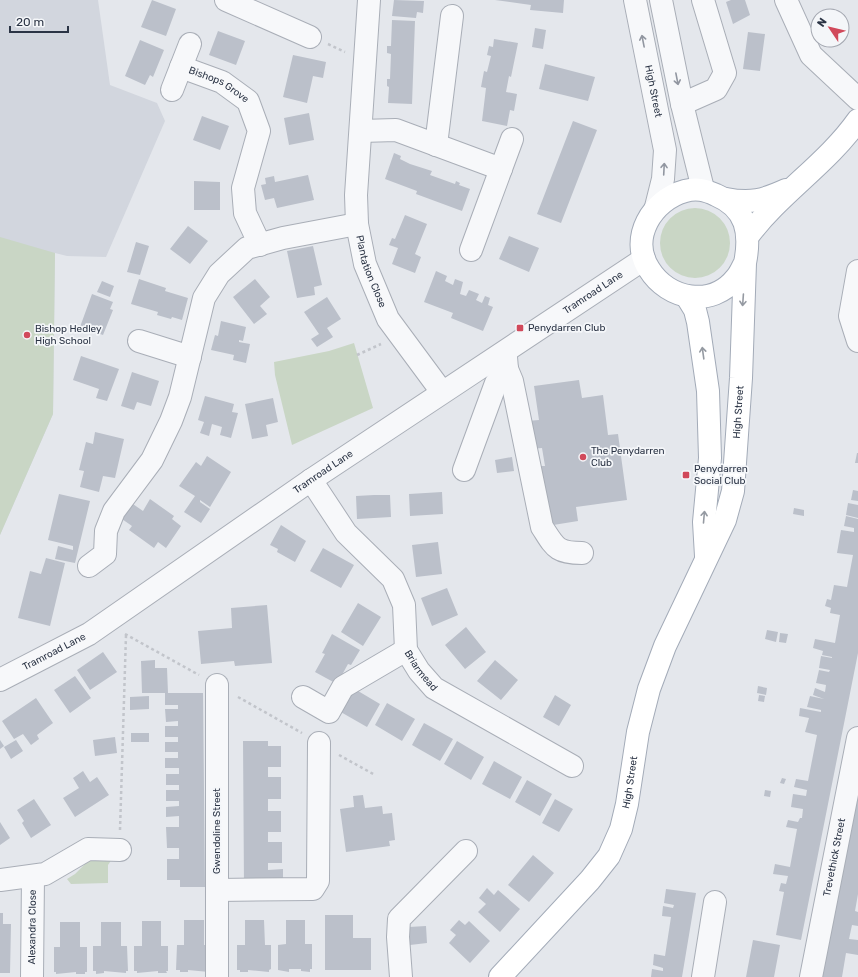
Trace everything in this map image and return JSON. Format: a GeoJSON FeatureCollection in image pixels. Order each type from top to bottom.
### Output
{"type":"FeatureCollection","features":[{"type":"Feature","properties":{"kind":"main road"},"geometry":{"type":"LineString","coordinates":[[748,236],[761,220],[827,157],[856,126]]}},
{"type":"Feature","properties":{"kind":"main road"},"geometry":{"type":"LineString","coordinates":[[726,199],[744,203],[768,198],[798,184]]}},
{"type":"Feature","properties":{"kind":"main road","name":"High Street"},"geometry":{"type":"LineString","coordinates":[[500,977],[590,880],[609,856],[621,829],[627,804],[638,732],[649,689],[666,646],[706,556],[724,520],[733,491],[741,378],[745,262],[749,244],[746,226],[739,212],[726,199],[703,189],[673,194],[656,207],[646,223],[642,241],[644,259],[660,284],[676,293],[688,297],[707,297],[721,290],[736,279],[745,262]]}},
{"type":"Feature","properties":{"kind":"main road","name":"High Street"},"geometry":{"type":"LineString","coordinates":[[688,297],[695,310],[698,322],[708,391],[710,458],[704,522],[706,556]]}},
{"type":"Feature","properties":{"kind":"street"},"geometry":{"type":"LineString","coordinates":[[226,0],[310,36]]}},
{"type":"Feature","properties":{"kind":"street","name":"Plantation Close"},"geometry":{"type":"LineString","coordinates":[[369,0],[356,195],[357,224],[365,264],[388,319],[442,392]]}},
{"type":"Feature","properties":{"kind":"street","name":"High Street"},"geometry":{"type":"LineString","coordinates":[[635,0],[665,150],[664,179],[656,207]]}},
{"type":"Feature","properties":{"kind":"street"},"geometry":{"type":"LineString","coordinates":[[661,0],[682,104],[703,189]]}},
{"type":"Feature","properties":{"kind":"street"},"geometry":{"type":"LineString","coordinates":[[682,104],[716,89],[725,74],[703,0]]}},
{"type":"Feature","properties":{"kind":"street"},"geometry":{"type":"LineString","coordinates":[[786,0],[810,55],[858,100]]}},
{"type":"Feature","properties":{"kind":"street"},"geometry":{"type":"LineString","coordinates":[[436,145],[452,16]]}},
{"type":"Feature","properties":{"kind":"street","name":"Bishops Grove"},"geometry":{"type":"LineString","coordinates":[[172,90],[190,44]]}},
{"type":"Feature","properties":{"kind":"street","name":"Bishops Grove"},"geometry":{"type":"LineString","coordinates":[[181,67],[222,82],[248,101],[259,131],[243,188],[245,213],[260,245]]}},
{"type":"Feature","properties":{"kind":"street"},"geometry":{"type":"LineString","coordinates":[[361,132],[396,130],[501,169]]}},
{"type":"Feature","properties":{"kind":"street"},"geometry":{"type":"LineString","coordinates":[[471,250],[512,139]]}},
{"type":"Feature","properties":{"kind":"street"},"geometry":{"type":"LineString","coordinates":[[89,566],[105,554],[106,531],[114,511],[152,460],[180,397],[204,298],[219,274],[247,248],[357,224]]}},
{"type":"Feature","properties":{"kind":"street","name":"Tramroad Lane"},"geometry":{"type":"LineString","coordinates":[[0,680],[89,634],[311,480],[442,392],[506,361],[644,259]]}},
{"type":"Feature","properties":{"kind":"street"},"geometry":{"type":"LineString","coordinates":[[858,270],[850,316],[858,341]]}},
{"type":"Feature","properties":{"kind":"street"},"geometry":{"type":"LineString","coordinates":[[139,341],[190,357]]}},
{"type":"Feature","properties":{"kind":"street"},"geometry":{"type":"LineString","coordinates":[[464,470],[496,383],[506,361]]}},
{"type":"Feature","properties":{"kind":"street"},"geometry":{"type":"LineString","coordinates":[[506,361],[512,381],[542,527],[553,544],[566,553],[582,553]]}},
{"type":"Feature","properties":{"kind":"street","name":"Briarmead"},"geometry":{"type":"LineString","coordinates":[[311,480],[346,533],[393,579],[404,605],[406,650],[419,671],[434,688],[572,766]]}},
{"type":"Feature","properties":{"kind":"street"},"geometry":{"type":"LineString","coordinates":[[303,697],[330,712],[343,687],[406,650]]}},
{"type":"Feature","properties":{"kind":"street","name":"Gwendoline Street"},"geometry":{"type":"LineString","coordinates":[[217,685],[217,977]]}},
{"type":"Feature","properties":{"kind":"street","name":"Trevethick Street"},"geometry":{"type":"LineString","coordinates":[[810,977],[858,738]]}},
{"type":"Feature","properties":{"kind":"street"},"geometry":{"type":"LineString","coordinates":[[217,890],[304,890],[313,889],[316,885],[318,881],[319,743]]}},
{"type":"Feature","properties":{"kind":"street","name":"Alexandra Close"},"geometry":{"type":"LineString","coordinates":[[0,880],[45,874],[88,849],[120,850]]}},
{"type":"Feature","properties":{"kind":"street"},"geometry":{"type":"LineString","coordinates":[[401,977],[398,937],[399,919],[466,851]]}},
{"type":"Feature","properties":{"kind":"street","name":"Alexandra Close"},"geometry":{"type":"LineString","coordinates":[[32,977],[33,876]]}},
{"type":"Feature","properties":{"kind":"street"},"geometry":{"type":"LineString","coordinates":[[703,977],[715,902]]}},
{"type":"Feature","properties":{"kind":"path"},"geometry":{"type":"LineString","coordinates":[[310,36],[364,60]]}},
{"type":"Feature","properties":{"kind":"path"},"geometry":{"type":"LineString","coordinates":[[357,355],[400,335]]}},
{"type":"Feature","properties":{"kind":"path"},"geometry":{"type":"LineString","coordinates":[[105,622],[375,775]]}},
{"type":"Feature","properties":{"kind":"path"},"geometry":{"type":"LineString","coordinates":[[120,850],[126,634]]}},
{"type":"Feature","properties":{"kind":"shaded area","name":"Bishop Hedley High School"},"geometry":{"type":"Polygon","coordinates":[[[0,0],[98,0],[110,85],[157,103],[165,121],[106,257],[67,256],[55,253],[53,414],[0,535],[0,0]]]}},
{"type":"Feature","properties":{"kind":"green space"},"geometry":{"type":"Polygon","coordinates":[[[695,208],[708,211],[720,218],[727,230],[730,243],[727,256],[720,268],[708,275],[695,278],[682,275],[670,268],[663,256],[660,243],[663,230],[670,218],[682,211],[695,208]]]}},
{"type":"Feature","properties":{"kind":"green space"},"geometry":{"type":"Polygon","coordinates":[[[0,237],[55,253],[53,414],[0,535],[0,237]]]}},
{"type":"Feature","properties":{"kind":"green space"},"geometry":{"type":"Polygon","coordinates":[[[354,343],[373,408],[292,445],[275,375],[274,362],[329,351],[354,343]]]}},
{"type":"Feature","properties":{"kind":"green space"},"geometry":{"type":"Polygon","coordinates":[[[112,859],[108,865],[108,883],[71,884],[67,879],[75,874],[88,861],[112,859]]]}},
{"type":"Feature","properties":{"kind":"building"},"geometry":{"type":"Polygon","coordinates":[[[152,0],[176,9],[166,36],[141,27],[152,0]]]}},
{"type":"Feature","properties":{"kind":"building"},"geometry":{"type":"Polygon","coordinates":[[[394,0],[424,1],[423,13],[417,12],[416,18],[392,16],[394,0]]]}},
{"type":"Feature","properties":{"kind":"building"},"geometry":{"type":"Polygon","coordinates":[[[495,0],[564,0],[563,13],[530,10],[531,5],[495,0]]]}},
{"type":"Feature","properties":{"kind":"building"},"geometry":{"type":"Polygon","coordinates":[[[731,0],[745,0],[750,15],[733,24],[726,2],[731,0]]]}},
{"type":"Feature","properties":{"kind":"building"},"geometry":{"type":"Polygon","coordinates":[[[392,20],[415,21],[412,104],[388,103],[389,87],[387,86],[387,79],[390,79],[391,54],[387,53],[387,46],[391,46],[392,20]]]}},
{"type":"Feature","properties":{"kind":"building"},"geometry":{"type":"Polygon","coordinates":[[[535,28],[546,30],[543,49],[532,47],[535,28]]]}},
{"type":"Feature","properties":{"kind":"building"},"geometry":{"type":"Polygon","coordinates":[[[218,31],[245,41],[236,65],[209,55],[218,31]]]}},
{"type":"Feature","properties":{"kind":"building"},"geometry":{"type":"Polygon","coordinates":[[[748,32],[765,34],[760,71],[743,69],[748,32]]]}},
{"type":"Feature","properties":{"kind":"building"},"geometry":{"type":"Polygon","coordinates":[[[494,39],[518,43],[511,77],[509,76],[506,92],[517,94],[514,111],[510,110],[507,126],[482,121],[486,88],[481,87],[484,71],[487,72],[491,56],[487,55],[489,46],[493,47],[494,39]]]}},
{"type":"Feature","properties":{"kind":"building"},"geometry":{"type":"Polygon","coordinates":[[[140,40],[164,50],[153,77],[150,75],[145,85],[125,76],[140,40]]]}},
{"type":"Feature","properties":{"kind":"building"},"geometry":{"type":"Polygon","coordinates":[[[293,55],[326,62],[323,78],[313,76],[307,103],[283,97],[293,55]]]}},
{"type":"Feature","properties":{"kind":"building"},"geometry":{"type":"Polygon","coordinates":[[[545,64],[595,77],[588,101],[539,89],[545,64]]]}},
{"type":"Feature","properties":{"kind":"building"},"geometry":{"type":"Polygon","coordinates":[[[309,113],[314,140],[289,145],[284,118],[309,113]]]}},
{"type":"Feature","properties":{"kind":"building"},"geometry":{"type":"Polygon","coordinates":[[[202,116],[229,126],[220,150],[193,140],[202,116]]]}},
{"type":"Feature","properties":{"kind":"building"},"geometry":{"type":"Polygon","coordinates":[[[573,121],[597,130],[561,223],[537,214],[573,121]]]}},
{"type":"Feature","properties":{"kind":"building"},"geometry":{"type":"Polygon","coordinates":[[[394,153],[401,156],[400,159],[410,164],[432,171],[430,175],[455,184],[456,181],[460,183],[459,185],[470,189],[462,211],[416,194],[417,191],[385,179],[394,153]]]}},
{"type":"Feature","properties":{"kind":"building"},"geometry":{"type":"Polygon","coordinates":[[[308,175],[314,200],[277,208],[274,198],[265,200],[261,185],[266,184],[265,178],[274,176],[275,182],[308,175]]]}},
{"type":"Feature","properties":{"kind":"building"},"geometry":{"type":"Polygon","coordinates":[[[194,181],[220,182],[220,210],[194,210],[194,181]]]}},
{"type":"Feature","properties":{"kind":"building"},"geometry":{"type":"Polygon","coordinates":[[[405,215],[427,224],[415,254],[421,257],[415,273],[392,264],[398,248],[389,245],[392,238],[395,239],[405,215]]]}},
{"type":"Feature","properties":{"kind":"building"},"geometry":{"type":"Polygon","coordinates":[[[188,226],[208,241],[190,264],[170,249],[188,226]]]}},
{"type":"Feature","properties":{"kind":"building"},"geometry":{"type":"Polygon","coordinates":[[[509,236],[539,248],[529,272],[499,259],[509,236]]]}},
{"type":"Feature","properties":{"kind":"building"},"geometry":{"type":"Polygon","coordinates":[[[136,242],[149,246],[140,275],[127,272],[136,242]]]}},
{"type":"Feature","properties":{"kind":"building"},"geometry":{"type":"Polygon","coordinates":[[[313,246],[322,285],[314,287],[315,295],[297,298],[287,251],[313,246]]]}},
{"type":"Feature","properties":{"kind":"building"},"geometry":{"type":"Polygon","coordinates":[[[436,271],[447,276],[445,281],[453,285],[455,279],[463,282],[460,294],[466,296],[469,290],[479,294],[476,300],[482,303],[485,296],[490,298],[488,305],[493,307],[483,331],[451,318],[453,313],[424,302],[436,271]]]}},
{"type":"Feature","properties":{"kind":"building"},"geometry":{"type":"Polygon","coordinates":[[[139,279],[166,288],[165,291],[188,298],[182,320],[157,315],[158,312],[131,304],[139,279]]]}},
{"type":"Feature","properties":{"kind":"building"},"geometry":{"type":"Polygon","coordinates":[[[255,279],[270,297],[260,306],[267,314],[254,324],[233,297],[255,279]]]}},
{"type":"Feature","properties":{"kind":"building"},"geometry":{"type":"Polygon","coordinates":[[[102,281],[114,286],[110,297],[97,292],[102,281]]]}},
{"type":"Feature","properties":{"kind":"building"},"geometry":{"type":"Polygon","coordinates":[[[92,294],[113,302],[110,309],[113,310],[103,335],[80,327],[92,294]]]}},
{"type":"Feature","properties":{"kind":"building"},"geometry":{"type":"Polygon","coordinates":[[[327,297],[341,319],[327,328],[333,337],[317,347],[311,339],[319,334],[304,312],[327,297]]]}},
{"type":"Feature","properties":{"kind":"building"},"geometry":{"type":"Polygon","coordinates":[[[221,321],[246,327],[243,341],[239,340],[239,342],[250,344],[246,363],[233,360],[234,355],[211,350],[215,335],[218,336],[221,321]]]}},
{"type":"Feature","properties":{"kind":"building"},"geometry":{"type":"Polygon","coordinates":[[[81,356],[119,369],[107,401],[96,398],[99,389],[73,380],[81,356]]]}},
{"type":"Feature","properties":{"kind":"building"},"geometry":{"type":"Polygon","coordinates":[[[132,372],[159,381],[151,406],[137,402],[134,410],[121,406],[132,372]]]}},
{"type":"Feature","properties":{"kind":"building","name":"The Penydarren Club"},"geometry":{"type":"Polygon","coordinates":[[[579,380],[582,398],[603,395],[608,435],[618,434],[627,500],[576,507],[578,521],[547,526],[539,466],[545,466],[542,448],[530,449],[527,421],[539,420],[534,386],[579,380]]]}},
{"type":"Feature","properties":{"kind":"building"},"geometry":{"type":"Polygon","coordinates":[[[205,396],[234,404],[232,412],[238,413],[231,438],[220,435],[222,427],[212,424],[209,436],[200,433],[204,422],[198,420],[205,396]]]}},
{"type":"Feature","properties":{"kind":"building"},"geometry":{"type":"Polygon","coordinates":[[[273,398],[278,422],[266,425],[268,436],[252,439],[245,404],[273,398]]]}},
{"type":"Feature","properties":{"kind":"building"},"geometry":{"type":"Polygon","coordinates":[[[95,432],[124,439],[115,478],[103,476],[99,492],[80,487],[84,471],[79,470],[86,442],[93,444],[95,432]]]}},
{"type":"Feature","properties":{"kind":"building"},"geometry":{"type":"Polygon","coordinates":[[[857,453],[858,463],[855,463],[857,453]]]}},
{"type":"Feature","properties":{"kind":"building"},"geometry":{"type":"Polygon","coordinates":[[[207,456],[231,472],[210,507],[200,500],[200,502],[210,509],[201,523],[184,512],[195,496],[179,486],[196,462],[201,466],[207,456]]]}},
{"type":"Feature","properties":{"kind":"building"},"geometry":{"type":"Polygon","coordinates":[[[512,457],[514,471],[497,473],[495,460],[512,457]]]}},
{"type":"Feature","properties":{"kind":"building"},"geometry":{"type":"Polygon","coordinates":[[[853,490],[858,491],[858,501],[851,500],[853,490]]]}},
{"type":"Feature","properties":{"kind":"building"},"geometry":{"type":"Polygon","coordinates":[[[442,492],[443,514],[410,516],[409,494],[442,492]]]}},
{"type":"Feature","properties":{"kind":"building"},"geometry":{"type":"Polygon","coordinates":[[[59,494],[90,501],[75,563],[55,559],[58,546],[73,550],[73,546],[48,540],[59,494]]]}},
{"type":"Feature","properties":{"kind":"building"},"geometry":{"type":"Polygon","coordinates":[[[390,495],[391,517],[357,519],[356,496],[390,495]]]}},
{"type":"Feature","properties":{"kind":"building"},"geometry":{"type":"Polygon","coordinates":[[[150,499],[174,516],[172,519],[181,526],[166,548],[158,542],[154,548],[129,530],[132,526],[119,517],[130,502],[143,511],[150,499]]]}},
{"type":"Feature","properties":{"kind":"building"},"geometry":{"type":"Polygon","coordinates":[[[848,503],[858,505],[858,518],[846,515],[848,503]]]}},
{"type":"Feature","properties":{"kind":"building"},"geometry":{"type":"Polygon","coordinates":[[[794,508],[804,510],[804,516],[793,514],[794,508]]]}},
{"type":"Feature","properties":{"kind":"building"},"geometry":{"type":"Polygon","coordinates":[[[846,516],[858,519],[858,653],[801,940],[776,935],[784,892],[779,891],[781,883],[786,884],[788,876],[773,874],[775,864],[790,867],[797,829],[786,827],[788,820],[798,822],[800,818],[802,818],[803,809],[791,807],[793,794],[806,796],[807,790],[794,787],[796,779],[808,781],[817,735],[805,732],[809,718],[799,716],[800,708],[821,712],[821,710],[807,707],[810,696],[824,699],[813,695],[815,688],[825,692],[826,685],[816,683],[819,670],[829,672],[830,670],[819,668],[821,656],[832,657],[822,655],[823,651],[813,648],[815,639],[835,643],[840,615],[830,613],[831,608],[825,606],[827,599],[831,600],[834,585],[847,587],[853,555],[837,553],[841,530],[854,532],[854,528],[844,526],[846,516]]]}},
{"type":"Feature","properties":{"kind":"building"},"geometry":{"type":"Polygon","coordinates":[[[281,525],[306,541],[295,562],[277,552],[278,549],[270,545],[281,525]]]}},
{"type":"Feature","properties":{"kind":"building"},"geometry":{"type":"Polygon","coordinates":[[[438,542],[442,574],[416,577],[412,545],[438,542]]]}},
{"type":"Feature","properties":{"kind":"building"},"geometry":{"type":"Polygon","coordinates":[[[323,548],[354,565],[341,588],[310,571],[323,548]]]}},
{"type":"Feature","properties":{"kind":"building"},"geometry":{"type":"Polygon","coordinates":[[[46,558],[65,563],[50,626],[18,618],[30,571],[41,574],[46,558]]]}},
{"type":"Feature","properties":{"kind":"building"},"geometry":{"type":"Polygon","coordinates":[[[447,588],[458,615],[432,626],[421,598],[447,588]]]}},
{"type":"Feature","properties":{"kind":"building"},"geometry":{"type":"Polygon","coordinates":[[[358,603],[381,617],[363,646],[341,632],[358,603]]]}},
{"type":"Feature","properties":{"kind":"building"},"geometry":{"type":"Polygon","coordinates":[[[267,605],[272,663],[235,666],[234,661],[201,664],[198,631],[232,628],[231,608],[267,605]]]}},
{"type":"Feature","properties":{"kind":"building"},"geometry":{"type":"Polygon","coordinates":[[[466,627],[486,652],[465,669],[445,645],[466,627]]]}},
{"type":"Feature","properties":{"kind":"building"},"geometry":{"type":"Polygon","coordinates":[[[767,630],[778,632],[776,642],[765,639],[767,630]]]}},
{"type":"Feature","properties":{"kind":"building"},"geometry":{"type":"Polygon","coordinates":[[[780,633],[788,634],[786,643],[779,642],[780,633]]]}},
{"type":"Feature","properties":{"kind":"building"},"geometry":{"type":"Polygon","coordinates":[[[332,634],[360,650],[351,665],[348,664],[337,684],[315,672],[325,654],[322,653],[332,634]]]}},
{"type":"Feature","properties":{"kind":"building"},"geometry":{"type":"Polygon","coordinates":[[[103,652],[117,672],[90,690],[77,670],[103,652]]]}},
{"type":"Feature","properties":{"kind":"building"},"geometry":{"type":"Polygon","coordinates":[[[155,660],[155,668],[167,668],[168,693],[142,693],[141,661],[155,660]]]}},
{"type":"Feature","properties":{"kind":"building"},"geometry":{"type":"Polygon","coordinates":[[[495,660],[518,680],[501,700],[477,681],[495,660]]]}},
{"type":"Feature","properties":{"kind":"building"},"geometry":{"type":"Polygon","coordinates":[[[75,676],[91,698],[70,713],[54,690],[75,676]]]}},
{"type":"Feature","properties":{"kind":"building"},"geometry":{"type":"Polygon","coordinates":[[[758,686],[767,688],[766,695],[757,693],[758,686]]]}},
{"type":"Feature","properties":{"kind":"building"},"geometry":{"type":"Polygon","coordinates":[[[353,688],[380,704],[367,727],[339,711],[353,688]]]}},
{"type":"Feature","properties":{"kind":"building"},"geometry":{"type":"Polygon","coordinates":[[[165,693],[203,693],[205,887],[180,887],[180,880],[167,880],[167,859],[179,859],[179,848],[167,848],[166,827],[179,827],[179,816],[166,817],[166,807],[179,806],[179,801],[166,801],[166,790],[179,790],[179,785],[166,785],[166,774],[179,774],[179,768],[165,768],[165,758],[178,758],[178,752],[165,752],[165,742],[178,742],[178,737],[165,737],[165,726],[178,726],[178,721],[166,722],[165,709],[178,709],[178,705],[165,705],[165,693]]]}},
{"type":"Feature","properties":{"kind":"building"},"geometry":{"type":"Polygon","coordinates":[[[555,695],[571,705],[559,726],[543,717],[555,695]]]}},
{"type":"Feature","properties":{"kind":"building"},"geometry":{"type":"Polygon","coordinates":[[[759,695],[765,696],[764,702],[758,701],[759,695]]]}},
{"type":"Feature","properties":{"kind":"building"},"geometry":{"type":"Polygon","coordinates":[[[149,696],[149,709],[130,710],[130,697],[149,696]]]}},
{"type":"Feature","properties":{"kind":"building"},"geometry":{"type":"Polygon","coordinates":[[[36,698],[53,723],[37,735],[39,739],[31,745],[23,734],[14,739],[2,721],[36,698]]]}},
{"type":"Feature","properties":{"kind":"building"},"geometry":{"type":"Polygon","coordinates":[[[387,703],[415,719],[402,741],[375,725],[387,703]]]}},
{"type":"Feature","properties":{"kind":"building"},"geometry":{"type":"Polygon","coordinates":[[[424,723],[453,739],[440,761],[412,745],[424,723]]]}},
{"type":"Feature","properties":{"kind":"building"},"geometry":{"type":"Polygon","coordinates":[[[131,733],[149,733],[149,742],[131,742],[131,733]]]}},
{"type":"Feature","properties":{"kind":"building"},"geometry":{"type":"Polygon","coordinates":[[[115,737],[117,753],[95,756],[93,740],[115,737]]]}},
{"type":"Feature","properties":{"kind":"building"},"geometry":{"type":"Polygon","coordinates":[[[0,740],[4,746],[0,749],[0,740]]]}},
{"type":"Feature","properties":{"kind":"building"},"geometry":{"type":"Polygon","coordinates":[[[16,740],[23,751],[11,759],[4,747],[16,740]]]}},
{"type":"Feature","properties":{"kind":"building"},"geometry":{"type":"Polygon","coordinates":[[[243,741],[268,741],[268,746],[281,746],[281,767],[268,767],[268,777],[281,777],[281,799],[268,799],[268,811],[281,811],[281,832],[268,832],[268,842],[282,842],[282,863],[268,863],[268,870],[283,869],[283,879],[244,886],[243,741]]]}},
{"type":"Feature","properties":{"kind":"building"},"geometry":{"type":"Polygon","coordinates":[[[457,741],[484,757],[471,780],[444,764],[457,741]]]}},
{"type":"Feature","properties":{"kind":"building"},"geometry":{"type":"Polygon","coordinates":[[[494,761],[522,777],[510,799],[482,784],[494,761]]]}},
{"type":"Feature","properties":{"kind":"building"},"geometry":{"type":"Polygon","coordinates":[[[83,771],[90,782],[97,777],[109,795],[75,817],[63,798],[79,788],[73,778],[83,771]]]}},
{"type":"Feature","properties":{"kind":"building"},"geometry":{"type":"Polygon","coordinates":[[[782,778],[786,779],[784,784],[780,783],[782,778]]]}},
{"type":"Feature","properties":{"kind":"building"},"geometry":{"type":"Polygon","coordinates":[[[858,779],[858,894],[855,911],[858,912],[858,926],[852,925],[849,939],[858,940],[858,955],[846,953],[842,977],[819,977],[858,779]]]}},
{"type":"Feature","properties":{"kind":"building"},"geometry":{"type":"Polygon","coordinates":[[[527,780],[552,794],[540,816],[515,802],[527,780]]]}},
{"type":"Feature","properties":{"kind":"building"},"geometry":{"type":"Polygon","coordinates":[[[765,790],[771,791],[770,797],[764,796],[765,790]]]}},
{"type":"Feature","properties":{"kind":"building"},"geometry":{"type":"Polygon","coordinates":[[[363,795],[365,808],[382,806],[383,814],[392,813],[395,840],[389,841],[390,846],[346,852],[340,809],[354,807],[353,796],[363,795]]]}},
{"type":"Feature","properties":{"kind":"building"},"geometry":{"type":"Polygon","coordinates":[[[34,799],[51,825],[31,838],[22,823],[24,821],[17,810],[34,799]]]}},
{"type":"Feature","properties":{"kind":"building"},"geometry":{"type":"Polygon","coordinates":[[[555,799],[573,809],[559,832],[542,823],[555,799]]]}},
{"type":"Feature","properties":{"kind":"building"},"geometry":{"type":"Polygon","coordinates":[[[0,822],[10,838],[0,845],[0,822]]]}},
{"type":"Feature","properties":{"kind":"building"},"geometry":{"type":"Polygon","coordinates":[[[533,855],[554,873],[529,902],[508,885],[533,855]]]}},
{"type":"Feature","properties":{"kind":"building"},"geometry":{"type":"Polygon","coordinates":[[[487,888],[494,895],[498,890],[520,909],[500,932],[478,912],[486,904],[479,898],[487,888]]]}},
{"type":"Feature","properties":{"kind":"building"},"geometry":{"type":"Polygon","coordinates":[[[666,889],[696,893],[682,977],[651,977],[652,969],[663,971],[663,968],[653,965],[654,954],[665,956],[671,917],[662,916],[663,906],[673,908],[674,905],[664,903],[666,889]]]}},
{"type":"Feature","properties":{"kind":"building"},"geometry":{"type":"Polygon","coordinates":[[[0,913],[3,913],[3,924],[11,924],[10,973],[0,973],[0,913]]]}},
{"type":"Feature","properties":{"kind":"building"},"geometry":{"type":"Polygon","coordinates":[[[325,915],[353,915],[353,938],[371,938],[371,970],[325,970],[325,915]]]}},
{"type":"Feature","properties":{"kind":"building"},"geometry":{"type":"Polygon","coordinates":[[[184,920],[204,920],[204,945],[211,945],[209,972],[188,970],[188,972],[180,972],[180,970],[176,970],[177,945],[184,945],[184,920]]]}},
{"type":"Feature","properties":{"kind":"building"},"geometry":{"type":"Polygon","coordinates":[[[245,920],[264,920],[265,945],[271,945],[271,969],[269,972],[248,970],[248,972],[240,972],[240,970],[237,970],[237,945],[245,945],[245,920]]]}},
{"type":"Feature","properties":{"kind":"building"},"geometry":{"type":"Polygon","coordinates":[[[286,920],[305,920],[305,944],[312,944],[312,969],[310,969],[310,972],[301,971],[301,969],[289,969],[289,972],[278,970],[278,945],[286,944],[286,920]]]}},
{"type":"Feature","properties":{"kind":"building"},"geometry":{"type":"Polygon","coordinates":[[[459,920],[465,925],[469,921],[490,941],[470,963],[449,943],[456,935],[450,930],[459,920]]]}},
{"type":"Feature","properties":{"kind":"building"},"geometry":{"type":"Polygon","coordinates":[[[142,921],[161,921],[161,946],[168,946],[167,973],[158,973],[158,971],[137,973],[137,971],[134,971],[134,946],[142,946],[142,921]]]}},
{"type":"Feature","properties":{"kind":"building"},"geometry":{"type":"Polygon","coordinates":[[[60,922],[80,922],[80,947],[87,947],[87,972],[85,972],[85,974],[76,974],[76,972],[56,974],[56,972],[54,972],[54,947],[60,947],[60,922]]]}},
{"type":"Feature","properties":{"kind":"building"},"geometry":{"type":"Polygon","coordinates":[[[101,922],[121,922],[121,946],[127,946],[128,971],[126,971],[126,973],[104,971],[104,973],[96,974],[96,971],[93,971],[93,946],[101,946],[101,922]]]}},
{"type":"Feature","properties":{"kind":"building"},"geometry":{"type":"Polygon","coordinates":[[[426,926],[427,943],[410,945],[409,927],[426,926]]]}},
{"type":"Feature","properties":{"kind":"building"},"geometry":{"type":"Polygon","coordinates":[[[753,940],[780,945],[774,977],[746,977],[753,940]]]}},
{"type":"Feature","properties":{"kind":"place","name":"Penydarren Club"},"geometry":{"type":"Point","coordinates":[520,328]}},
{"type":"Feature","properties":{"kind":"place","name":"Bishop Hedley High School"},"geometry":{"type":"Point","coordinates":[27,335]}},
{"type":"Feature","properties":{"kind":"place","name":"The Penydarren Club"},"geometry":{"type":"Point","coordinates":[583,457]}},
{"type":"Feature","properties":{"kind":"place","name":"Penydarren Social Club"},"geometry":{"type":"Point","coordinates":[686,475]}}]}
